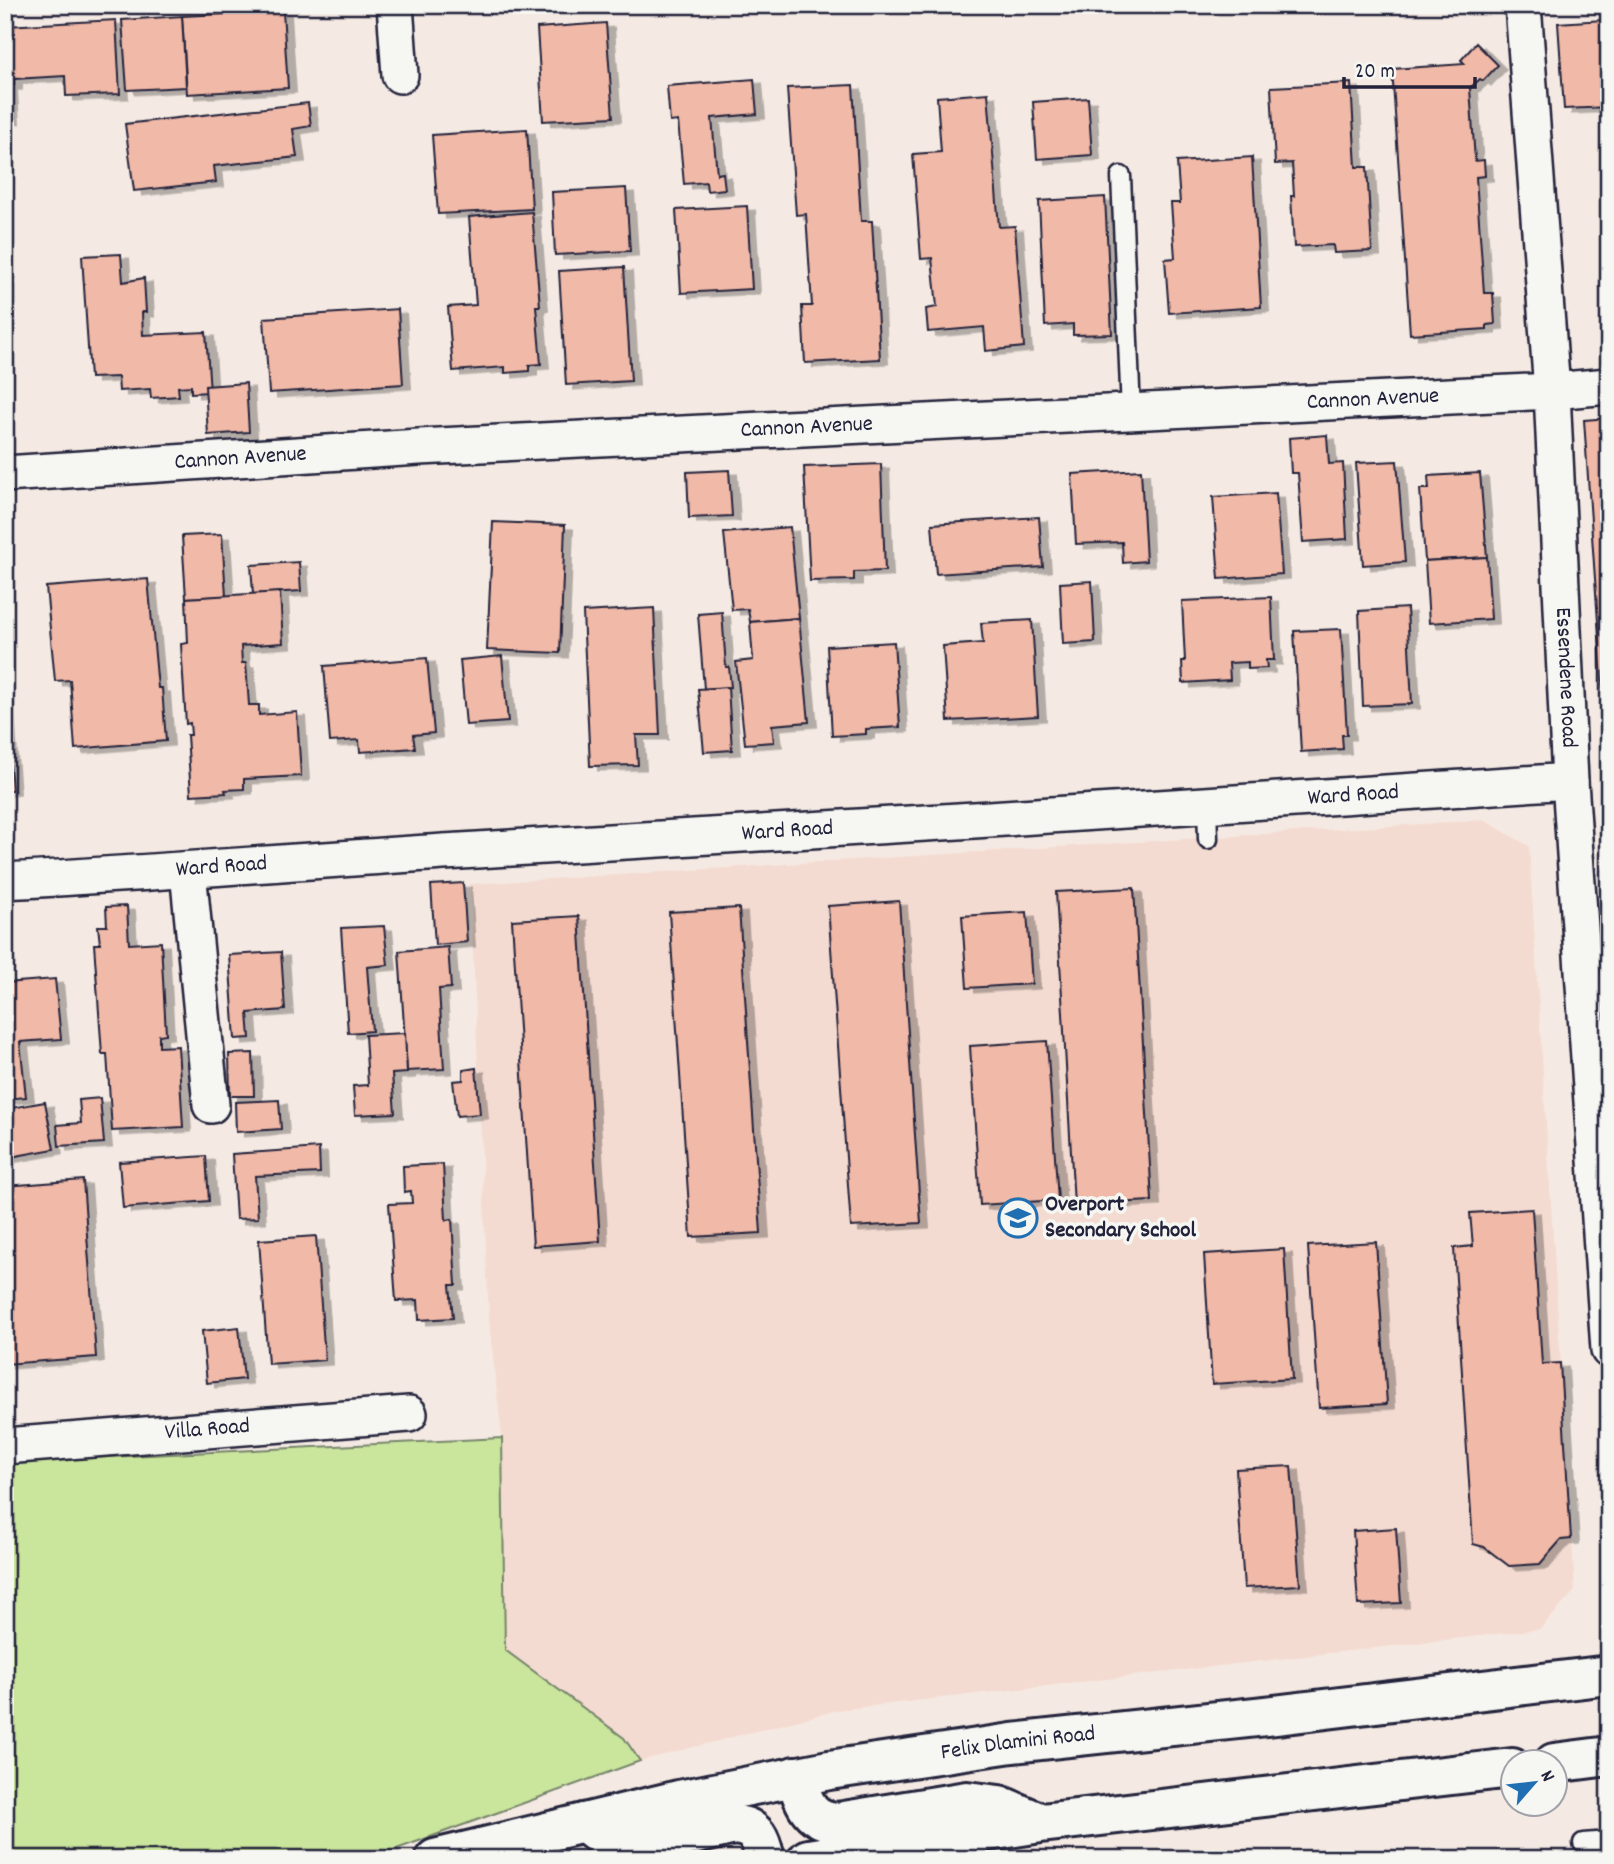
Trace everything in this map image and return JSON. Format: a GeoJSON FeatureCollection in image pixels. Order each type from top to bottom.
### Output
{"type":"FeatureCollection","features":[{"type":"Feature","properties":{"kind":"main road","name":"Felix Dlamini Road"},"geometry":{"type":"LineString","coordinates":[[435,1859],[679,1800],[795,1776],[1012,1743],[1261,1717],[1609,1675]]}},
{"type":"Feature","properties":{"kind":"main road"},"geometry":{"type":"LineString","coordinates":[[1568,1761],[1609,1756]]}},
{"type":"Feature","properties":{"kind":"main road"},"geometry":{"type":"LineString","coordinates":[[808,1859],[1041,1823],[1498,1770]]}},
{"type":"Feature","properties":{"kind":"main road"},"geometry":{"type":"LineString","coordinates":[[795,1776],[804,1801],[813,1815],[826,1821],[838,1822],[967,1801],[999,1805],[1041,1823]]}},
{"type":"Feature","properties":{"kind":"main road"},"geometry":{"type":"LineString","coordinates":[[584,1823],[613,1842],[627,1845],[644,1844],[735,1825],[746,1826],[761,1840],[765,1859]]}},
{"type":"Feature","properties":{"kind":"street"},"geometry":{"type":"LineString","coordinates":[[396,5],[400,75]]}},
{"type":"Feature","properties":{"kind":"street","name":"Essendene Road"},"geometry":{"type":"LineString","coordinates":[[1523,5],[1552,391],[1570,781],[1598,1033],[1609,1350]]}},
{"type":"Feature","properties":{"kind":"street","name":"Cannon Avenue"},"geometry":{"type":"LineString","coordinates":[[5,474],[419,447],[1609,386]]}},
{"type":"Feature","properties":{"kind":"street","name":"Ward Road"},"geometry":{"type":"LineString","coordinates":[[5,881],[188,871],[455,851],[1207,823],[1570,781]]}},
{"type":"Feature","properties":{"kind":"street"},"geometry":{"type":"LineString","coordinates":[[188,871],[211,1105]]}},
{"type":"Feature","properties":{"kind":"street","name":"Villa Road"},"geometry":{"type":"LineString","coordinates":[[5,1446],[409,1414]]}},
{"type":"Feature","properties":{"kind":"lane"},"geometry":{"type":"LineString","coordinates":[[1121,176],[1131,412]]}},
{"type":"Feature","properties":{"kind":"lane"},"geometry":{"type":"LineString","coordinates":[[1583,1843],[1609,1841]]}},
{"type":"Feature","properties":{"kind":"shaded area","name":"Overport Secondary School"},"geometry":{"type":"Polygon","coordinates":[[[1484,820],[1529,846],[1575,1591],[1540,1629],[838,1710],[640,1761],[624,1737],[505,1650],[502,1438],[489,1322],[470,884],[1484,820]]]}},
{"type":"Feature","properties":{"kind":"green space"},"geometry":{"type":"Polygon","coordinates":[[[502,1438],[505,1650],[624,1738],[640,1761],[369,1859],[5,1859],[5,1462],[502,1438]]]}},
{"type":"Feature","properties":{"kind":"building"},"geometry":{"type":"Polygon","coordinates":[[[283,11],[288,88],[187,94],[182,16],[283,11]]]}},
{"type":"Feature","properties":{"kind":"building"},"geometry":{"type":"Polygon","coordinates":[[[182,16],[186,87],[127,90],[122,20],[182,16]]]}},
{"type":"Feature","properties":{"kind":"building"},"geometry":{"type":"Polygon","coordinates":[[[1609,19],[1609,54],[1606,54],[1603,20],[1609,19]]]}},
{"type":"Feature","properties":{"kind":"building"},"geometry":{"type":"Polygon","coordinates":[[[116,20],[120,94],[66,96],[65,76],[14,79],[14,85],[5,86],[5,26],[116,20]]]}},
{"type":"Feature","properties":{"kind":"building"},"geometry":{"type":"Polygon","coordinates":[[[1603,20],[1606,54],[1609,54],[1609,107],[1564,109],[1558,23],[1603,20]]]}},
{"type":"Feature","properties":{"kind":"building"},"geometry":{"type":"Polygon","coordinates":[[[606,23],[613,117],[543,121],[537,28],[606,23]]]}},
{"type":"Feature","properties":{"kind":"building"},"geometry":{"type":"Polygon","coordinates":[[[1476,43],[1498,65],[1483,81],[1480,79],[1470,88],[1475,161],[1484,160],[1485,176],[1476,177],[1484,293],[1493,293],[1495,324],[1487,325],[1487,329],[1410,334],[1392,69],[1465,64],[1461,60],[1476,43]]]}},
{"type":"Feature","properties":{"kind":"building"},"geometry":{"type":"Polygon","coordinates":[[[754,79],[757,114],[712,118],[717,174],[723,173],[725,189],[707,191],[706,182],[684,184],[678,121],[670,122],[667,86],[754,79]]]}},
{"type":"Feature","properties":{"kind":"building"},"geometry":{"type":"Polygon","coordinates":[[[1351,83],[1356,167],[1367,167],[1372,251],[1334,253],[1333,245],[1294,247],[1292,163],[1275,164],[1271,87],[1351,83]]]}},
{"type":"Feature","properties":{"kind":"building"},"geometry":{"type":"Polygon","coordinates":[[[853,85],[861,221],[872,221],[880,359],[805,363],[802,306],[812,306],[806,214],[796,215],[787,88],[853,85]]]}},
{"type":"Feature","properties":{"kind":"building"},"geometry":{"type":"Polygon","coordinates":[[[5,86],[9,86],[11,119],[5,120],[5,86]]]}},
{"type":"Feature","properties":{"kind":"building"},"geometry":{"type":"Polygon","coordinates":[[[988,93],[999,227],[1015,226],[1024,347],[986,351],[984,327],[928,332],[926,309],[937,307],[932,258],[921,259],[913,154],[941,152],[937,97],[988,93]]]}},
{"type":"Feature","properties":{"kind":"building"},"geometry":{"type":"Polygon","coordinates":[[[1088,98],[1092,155],[1037,159],[1033,102],[1088,98]]]}},
{"type":"Feature","properties":{"kind":"building"},"geometry":{"type":"Polygon","coordinates":[[[308,103],[311,126],[293,129],[297,157],[214,166],[216,182],[134,191],[125,124],[308,103]]]}},
{"type":"Feature","properties":{"kind":"building"},"geometry":{"type":"Polygon","coordinates":[[[527,129],[532,209],[438,214],[432,135],[527,129]]]}},
{"type":"Feature","properties":{"kind":"building"},"geometry":{"type":"Polygon","coordinates":[[[1252,157],[1261,307],[1169,313],[1165,259],[1175,258],[1171,203],[1180,203],[1177,162],[1252,157]]]}},
{"type":"Feature","properties":{"kind":"building"},"geometry":{"type":"Polygon","coordinates":[[[626,188],[630,251],[555,255],[552,192],[626,188]]]}},
{"type":"Feature","properties":{"kind":"building"},"geometry":{"type":"Polygon","coordinates":[[[1105,197],[1112,334],[1073,335],[1073,324],[1045,326],[1039,201],[1105,197]]]}},
{"type":"Feature","properties":{"kind":"building"},"geometry":{"type":"Polygon","coordinates":[[[747,206],[752,289],[681,293],[676,210],[747,206]]]}},
{"type":"Feature","properties":{"kind":"building"},"geometry":{"type":"Polygon","coordinates":[[[532,212],[540,306],[536,306],[541,364],[529,365],[529,371],[505,373],[505,367],[453,371],[448,307],[476,305],[469,217],[532,212]]]}},
{"type":"Feature","properties":{"kind":"building"},"geometry":{"type":"Polygon","coordinates":[[[1604,249],[1609,249],[1609,298],[1607,298],[1604,249]]]}},
{"type":"Feature","properties":{"kind":"building"},"geometry":{"type":"Polygon","coordinates":[[[121,254],[123,282],[144,278],[146,312],[142,312],[143,335],[206,332],[210,392],[191,393],[191,386],[178,387],[179,396],[151,398],[150,389],[119,391],[118,377],[90,378],[82,256],[121,254]]]}},
{"type":"Feature","properties":{"kind":"building"},"geometry":{"type":"Polygon","coordinates":[[[624,267],[631,381],[566,385],[559,271],[624,267]]]}},
{"type":"Feature","properties":{"kind":"building"},"geometry":{"type":"Polygon","coordinates":[[[398,309],[403,384],[269,393],[264,318],[398,309]]]}},
{"type":"Feature","properties":{"kind":"building"},"geometry":{"type":"Polygon","coordinates":[[[246,383],[249,432],[208,435],[205,386],[246,383]]]}},
{"type":"Feature","properties":{"kind":"building"},"geometry":{"type":"Polygon","coordinates":[[[1609,418],[1609,781],[1584,420],[1609,418]]]}},
{"type":"Feature","properties":{"kind":"building"},"geometry":{"type":"Polygon","coordinates":[[[1327,435],[1329,464],[1343,463],[1347,539],[1303,542],[1298,473],[1291,473],[1289,438],[1327,435]]]}},
{"type":"Feature","properties":{"kind":"building"},"geometry":{"type":"Polygon","coordinates":[[[1397,461],[1405,562],[1363,565],[1356,463],[1397,461]]]}},
{"type":"Feature","properties":{"kind":"building"},"geometry":{"type":"Polygon","coordinates":[[[881,464],[885,571],[854,572],[854,580],[810,581],[804,467],[881,464]]]}},
{"type":"Feature","properties":{"kind":"building"},"geometry":{"type":"Polygon","coordinates":[[[729,470],[732,516],[689,518],[687,472],[729,470]]]}},
{"type":"Feature","properties":{"kind":"building"},"geometry":{"type":"Polygon","coordinates":[[[1141,470],[1146,561],[1123,563],[1122,542],[1076,544],[1072,474],[1141,470]]]}},
{"type":"Feature","properties":{"kind":"building"},"geometry":{"type":"Polygon","coordinates":[[[1480,473],[1487,557],[1425,561],[1420,489],[1429,489],[1428,476],[1480,473]]]}},
{"type":"Feature","properties":{"kind":"building"},"geometry":{"type":"Polygon","coordinates":[[[1276,493],[1282,574],[1219,579],[1213,497],[1276,493]]]}},
{"type":"Feature","properties":{"kind":"building"},"geometry":{"type":"Polygon","coordinates":[[[1039,517],[1043,567],[936,574],[932,524],[1039,517]]]}},
{"type":"Feature","properties":{"kind":"building"},"geometry":{"type":"Polygon","coordinates":[[[493,522],[565,525],[560,653],[487,650],[493,522]]]}},
{"type":"Feature","properties":{"kind":"building"},"geometry":{"type":"Polygon","coordinates":[[[790,527],[799,618],[750,622],[748,609],[732,610],[724,533],[790,527]]]}},
{"type":"Feature","properties":{"kind":"building"},"geometry":{"type":"Polygon","coordinates":[[[222,534],[226,596],[186,598],[182,536],[222,534]]]}},
{"type":"Feature","properties":{"kind":"building"},"geometry":{"type":"Polygon","coordinates":[[[1487,557],[1491,619],[1429,623],[1425,561],[1487,557]]]}},
{"type":"Feature","properties":{"kind":"building"},"geometry":{"type":"Polygon","coordinates":[[[299,562],[301,591],[253,594],[251,565],[299,562]]]}},
{"type":"Feature","properties":{"kind":"building"},"geometry":{"type":"Polygon","coordinates":[[[148,579],[166,741],[75,749],[70,680],[55,681],[46,587],[148,579]]]}},
{"type":"Feature","properties":{"kind":"building"},"geometry":{"type":"Polygon","coordinates":[[[1092,581],[1095,642],[1063,644],[1060,583],[1092,581]]]}},
{"type":"Feature","properties":{"kind":"building"},"geometry":{"type":"Polygon","coordinates":[[[280,592],[283,643],[241,646],[242,663],[246,663],[249,705],[259,705],[259,715],[297,712],[301,776],[244,779],[244,789],[191,795],[187,735],[191,735],[190,723],[186,724],[181,644],[188,643],[186,598],[280,592]]]}},
{"type":"Feature","properties":{"kind":"building"},"geometry":{"type":"Polygon","coordinates":[[[1271,597],[1274,660],[1266,660],[1267,668],[1248,669],[1248,662],[1229,663],[1230,680],[1183,683],[1182,661],[1185,661],[1182,601],[1271,597]]]}},
{"type":"Feature","properties":{"kind":"building"},"geometry":{"type":"Polygon","coordinates":[[[654,608],[660,735],[636,735],[638,765],[590,766],[583,612],[654,608]]]}},
{"type":"Feature","properties":{"kind":"building"},"geometry":{"type":"Polygon","coordinates":[[[1407,608],[1412,704],[1363,706],[1359,611],[1407,608]]]}},
{"type":"Feature","properties":{"kind":"building"},"geometry":{"type":"Polygon","coordinates":[[[722,612],[726,667],[729,667],[731,687],[704,689],[698,614],[722,612]]]}},
{"type":"Feature","properties":{"kind":"building"},"geometry":{"type":"Polygon","coordinates":[[[799,618],[809,722],[772,725],[774,742],[745,744],[736,662],[753,660],[750,622],[799,618]]]}},
{"type":"Feature","properties":{"kind":"building"},"geometry":{"type":"Polygon","coordinates":[[[1032,620],[1038,716],[948,721],[943,646],[983,643],[981,623],[1032,620]]]}},
{"type":"Feature","properties":{"kind":"building"},"geometry":{"type":"Polygon","coordinates":[[[1341,629],[1347,735],[1342,735],[1343,749],[1301,752],[1294,631],[1341,629]]]}},
{"type":"Feature","properties":{"kind":"building"},"geometry":{"type":"Polygon","coordinates":[[[894,642],[900,727],[866,729],[866,734],[832,736],[827,646],[894,642]]]}},
{"type":"Feature","properties":{"kind":"building"},"geometry":{"type":"Polygon","coordinates":[[[502,656],[508,722],[466,725],[460,660],[502,656]]]}},
{"type":"Feature","properties":{"kind":"building"},"geometry":{"type":"Polygon","coordinates":[[[427,658],[434,733],[413,735],[415,748],[360,752],[359,740],[330,742],[324,666],[427,658]]]}},
{"type":"Feature","properties":{"kind":"building"},"geometry":{"type":"Polygon","coordinates":[[[728,687],[732,750],[704,752],[698,689],[728,687]]]}},
{"type":"Feature","properties":{"kind":"building"},"geometry":{"type":"Polygon","coordinates":[[[5,696],[12,790],[5,791],[5,696]]]}},
{"type":"Feature","properties":{"kind":"building"},"geometry":{"type":"Polygon","coordinates":[[[463,883],[467,942],[435,945],[431,885],[463,883]]]}},
{"type":"Feature","properties":{"kind":"building"},"geometry":{"type":"Polygon","coordinates":[[[1134,888],[1152,1201],[1074,1205],[1056,892],[1134,888]]]}},
{"type":"Feature","properties":{"kind":"building"},"geometry":{"type":"Polygon","coordinates":[[[899,901],[921,1223],[851,1227],[828,906],[899,901]]]}},
{"type":"Feature","properties":{"kind":"building"},"geometry":{"type":"Polygon","coordinates":[[[127,906],[129,944],[161,942],[166,1034],[159,1035],[159,1047],[178,1046],[183,1127],[112,1131],[107,1054],[102,1054],[94,944],[100,944],[98,926],[107,926],[106,907],[127,906]]]}},
{"type":"Feature","properties":{"kind":"building"},"geometry":{"type":"Polygon","coordinates":[[[739,908],[761,1233],[691,1237],[669,912],[739,908]]]}},
{"type":"Feature","properties":{"kind":"building"},"geometry":{"type":"Polygon","coordinates":[[[1027,912],[1032,984],[967,988],[962,916],[1027,912]]]}},
{"type":"Feature","properties":{"kind":"building"},"geometry":{"type":"Polygon","coordinates":[[[579,916],[600,1241],[533,1246],[512,920],[579,916]]]}},
{"type":"Feature","properties":{"kind":"building"},"geometry":{"type":"Polygon","coordinates":[[[384,926],[388,965],[367,967],[372,1031],[348,1033],[341,928],[384,926]]]}},
{"type":"Feature","properties":{"kind":"building"},"geometry":{"type":"Polygon","coordinates":[[[448,947],[451,988],[439,989],[444,1069],[407,1071],[399,951],[448,947]]]}},
{"type":"Feature","properties":{"kind":"building"},"geometry":{"type":"Polygon","coordinates":[[[281,952],[285,1010],[248,1013],[250,1038],[235,1039],[229,955],[281,952]]]}},
{"type":"Feature","properties":{"kind":"building"},"geometry":{"type":"Polygon","coordinates":[[[55,979],[61,1039],[20,1042],[26,1097],[5,1099],[5,983],[55,979]]]}},
{"type":"Feature","properties":{"kind":"building"},"geometry":{"type":"Polygon","coordinates":[[[405,1033],[407,1073],[392,1074],[395,1113],[355,1115],[353,1086],[368,1085],[365,1035],[405,1033]]]}},
{"type":"Feature","properties":{"kind":"building"},"geometry":{"type":"Polygon","coordinates":[[[1047,1041],[1058,1200],[980,1205],[970,1046],[1047,1041]]]}},
{"type":"Feature","properties":{"kind":"building"},"geometry":{"type":"Polygon","coordinates":[[[253,1053],[254,1096],[230,1096],[229,1054],[253,1053]]]}},
{"type":"Feature","properties":{"kind":"building"},"geometry":{"type":"Polygon","coordinates":[[[476,1068],[480,1114],[457,1116],[453,1081],[463,1080],[463,1070],[476,1068]]]}},
{"type":"Feature","properties":{"kind":"building"},"geometry":{"type":"Polygon","coordinates":[[[100,1098],[104,1143],[59,1146],[57,1125],[81,1123],[79,1100],[100,1098]]]}},
{"type":"Feature","properties":{"kind":"building"},"geometry":{"type":"Polygon","coordinates":[[[279,1100],[281,1129],[236,1132],[235,1102],[279,1100]]]}},
{"type":"Feature","properties":{"kind":"building"},"geometry":{"type":"Polygon","coordinates":[[[45,1102],[54,1149],[5,1158],[5,1109],[45,1102]]]}},
{"type":"Feature","properties":{"kind":"building"},"geometry":{"type":"Polygon","coordinates":[[[319,1148],[320,1173],[255,1176],[258,1218],[236,1219],[232,1154],[319,1148]]]}},
{"type":"Feature","properties":{"kind":"building"},"geometry":{"type":"Polygon","coordinates":[[[206,1156],[209,1201],[123,1208],[119,1162],[206,1156]]]}},
{"type":"Feature","properties":{"kind":"building"},"geometry":{"type":"Polygon","coordinates":[[[443,1164],[446,1220],[452,1219],[456,1285],[450,1285],[453,1318],[419,1320],[418,1300],[396,1301],[389,1204],[412,1203],[411,1191],[404,1192],[403,1166],[443,1164]]]}},
{"type":"Feature","properties":{"kind":"building"},"geometry":{"type":"Polygon","coordinates":[[[83,1180],[96,1357],[5,1364],[5,1186],[83,1180]]]}},
{"type":"Feature","properties":{"kind":"building"},"geometry":{"type":"Polygon","coordinates":[[[1532,1209],[1542,1364],[1560,1363],[1571,1539],[1561,1540],[1540,1564],[1509,1566],[1484,1547],[1473,1544],[1454,1248],[1473,1246],[1470,1213],[1532,1209]]]}},
{"type":"Feature","properties":{"kind":"building"},"geometry":{"type":"Polygon","coordinates":[[[316,1236],[325,1360],[268,1364],[259,1240],[316,1236]]]}},
{"type":"Feature","properties":{"kind":"building"},"geometry":{"type":"Polygon","coordinates":[[[1376,1242],[1387,1404],[1319,1408],[1308,1246],[1376,1242]]]}},
{"type":"Feature","properties":{"kind":"building"},"geometry":{"type":"Polygon","coordinates":[[[1284,1249],[1292,1379],[1212,1384],[1204,1254],[1284,1249]]]}},
{"type":"Feature","properties":{"kind":"building"},"geometry":{"type":"Polygon","coordinates":[[[239,1327],[244,1379],[207,1383],[202,1331],[239,1327]]]}},
{"type":"Feature","properties":{"kind":"building"},"geometry":{"type":"Polygon","coordinates":[[[1291,1466],[1300,1585],[1244,1588],[1236,1469],[1291,1466]]]}},
{"type":"Feature","properties":{"kind":"building"},"geometry":{"type":"Polygon","coordinates":[[[1396,1528],[1401,1603],[1358,1605],[1353,1531],[1396,1528]]]}},
{"type":"Feature","properties":{"kind":"place","name":"Overport Secondary School"},"geometry":{"type":"Point","coordinates":[1018,1218]}}]}
